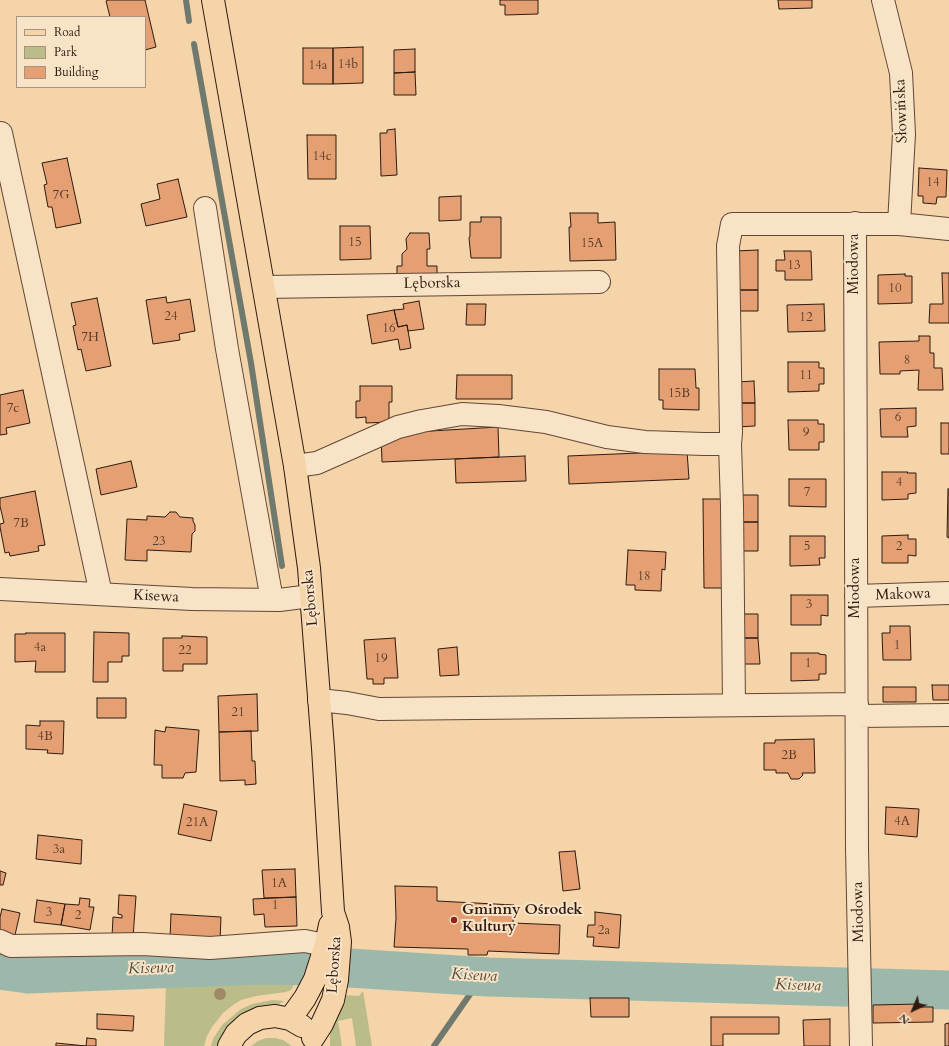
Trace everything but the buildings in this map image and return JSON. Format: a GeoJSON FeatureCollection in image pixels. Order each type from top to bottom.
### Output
{"type":"FeatureCollection","features":[{"type":"Feature","properties":{"kind":"main road","name":"Lęborska"},"geometry":{"type":"LineString","coordinates":[[213,0],[295,466],[309,568],[323,748],[333,912],[338,927],[333,946],[305,998],[290,1019]]}},
{"type":"Feature","properties":{"kind":"main road","name":"Lęborska"},"geometry":{"type":"LineString","coordinates":[[315,1042],[333,1000],[337,980],[333,946]]}},
{"type":"Feature","properties":{"kind":"main road"},"geometry":{"type":"LineString","coordinates":[[229,1046],[236,1034],[247,1024],[260,1018],[275,1016],[290,1019],[303,1027],[315,1042]]}},
{"type":"Feature","properties":{"kind":"street","name":"Słowińska"},"geometry":{"type":"LineString","coordinates":[[883,0],[901,73],[904,134],[899,224]]}},
{"type":"Feature","properties":{"kind":"street"},"geometry":{"type":"LineString","coordinates":[[1,133],[101,594]]}},
{"type":"Feature","properties":{"kind":"street"},"geometry":{"type":"LineString","coordinates":[[205,208],[227,349],[272,600]]}},
{"type":"Feature","properties":{"kind":"street","name":"Miodowa"},"geometry":{"type":"LineString","coordinates":[[861,1046],[857,840],[855,223],[899,224],[949,229]]}},
{"type":"Feature","properties":{"kind":"street"},"geometry":{"type":"LineString","coordinates":[[734,705],[730,444],[732,432],[728,246],[732,224],[855,223]]}},
{"type":"Feature","properties":{"kind":"street","name":"Lęborska"},"geometry":{"type":"LineString","coordinates":[[264,287],[599,282]]}},
{"type":"Feature","properties":{"kind":"street"},"geometry":{"type":"LineString","coordinates":[[295,466],[316,463],[398,427],[462,414],[498,416],[546,422],[607,438],[645,442],[730,444]]}},
{"type":"Feature","properties":{"kind":"street","name":"Kisewa"},"geometry":{"type":"LineString","coordinates":[[0,589],[192,599],[272,600],[311,596]]}},
{"type":"Feature","properties":{"kind":"street","name":"Makowa"},"geometry":{"type":"LineString","coordinates":[[856,596],[949,593]]}},
{"type":"Feature","properties":{"kind":"street"},"geometry":{"type":"LineString","coordinates":[[319,700],[379,709],[734,705],[949,715]]}},
{"type":"Feature","properties":{"kind":"street"},"geometry":{"type":"LineString","coordinates":[[0,941],[12,946],[142,944],[210,948],[305,941],[333,946]]}},
{"type":"Feature","properties":{"kind":"green space"},"geometry":{"type":"Polygon","coordinates":[[[166,983],[295,983],[291,990],[286,992],[256,996],[241,1000],[233,1005],[223,1013],[212,1027],[204,1046],[164,1046],[166,983]]]}},
{"type":"Feature","properties":{"kind":"green space"},"geometry":{"type":"Polygon","coordinates":[[[363,991],[372,1046],[356,1046],[352,1018],[338,1021],[342,1046],[330,1046],[330,1031],[343,995],[359,996],[363,991]]]}},
{"type":"Feature","properties":{"kind":"green space"},"geometry":{"type":"Polygon","coordinates":[[[273,1000],[284,1001],[278,1005],[261,1008],[226,1031],[217,1046],[211,1046],[213,1039],[222,1025],[241,1009],[252,1004],[273,1000]]]}},
{"type":"Feature","properties":{"kind":"green space"},"geometry":{"type":"Polygon","coordinates":[[[266,1038],[283,1040],[292,1046],[251,1046],[266,1038]]]}},
{"type":"Feature","properties":{"kind":"waterway"},"geometry":{"type":"LineString","coordinates":[[186,0],[189,21]]}},
{"type":"Feature","properties":{"kind":"waterway"},"geometry":{"type":"LineString","coordinates":[[194,44],[251,363],[282,566]]}},
{"type":"Feature","properties":{"kind":"waterway","name":"Kisewa"},"geometry":{"type":"LineString","coordinates":[[0,970],[28,974],[259,965],[319,966],[488,977],[949,990]]}},
{"type":"Feature","properties":{"kind":"waterway"},"geometry":{"type":"LineString","coordinates":[[434,1046],[473,990],[488,977]]}},
{"type":"Feature","properties":{"kind":"place","name":"Gminny Ośrodek Kultury"},"geometry":{"type":"Point","coordinates":[454,920]}}]}
